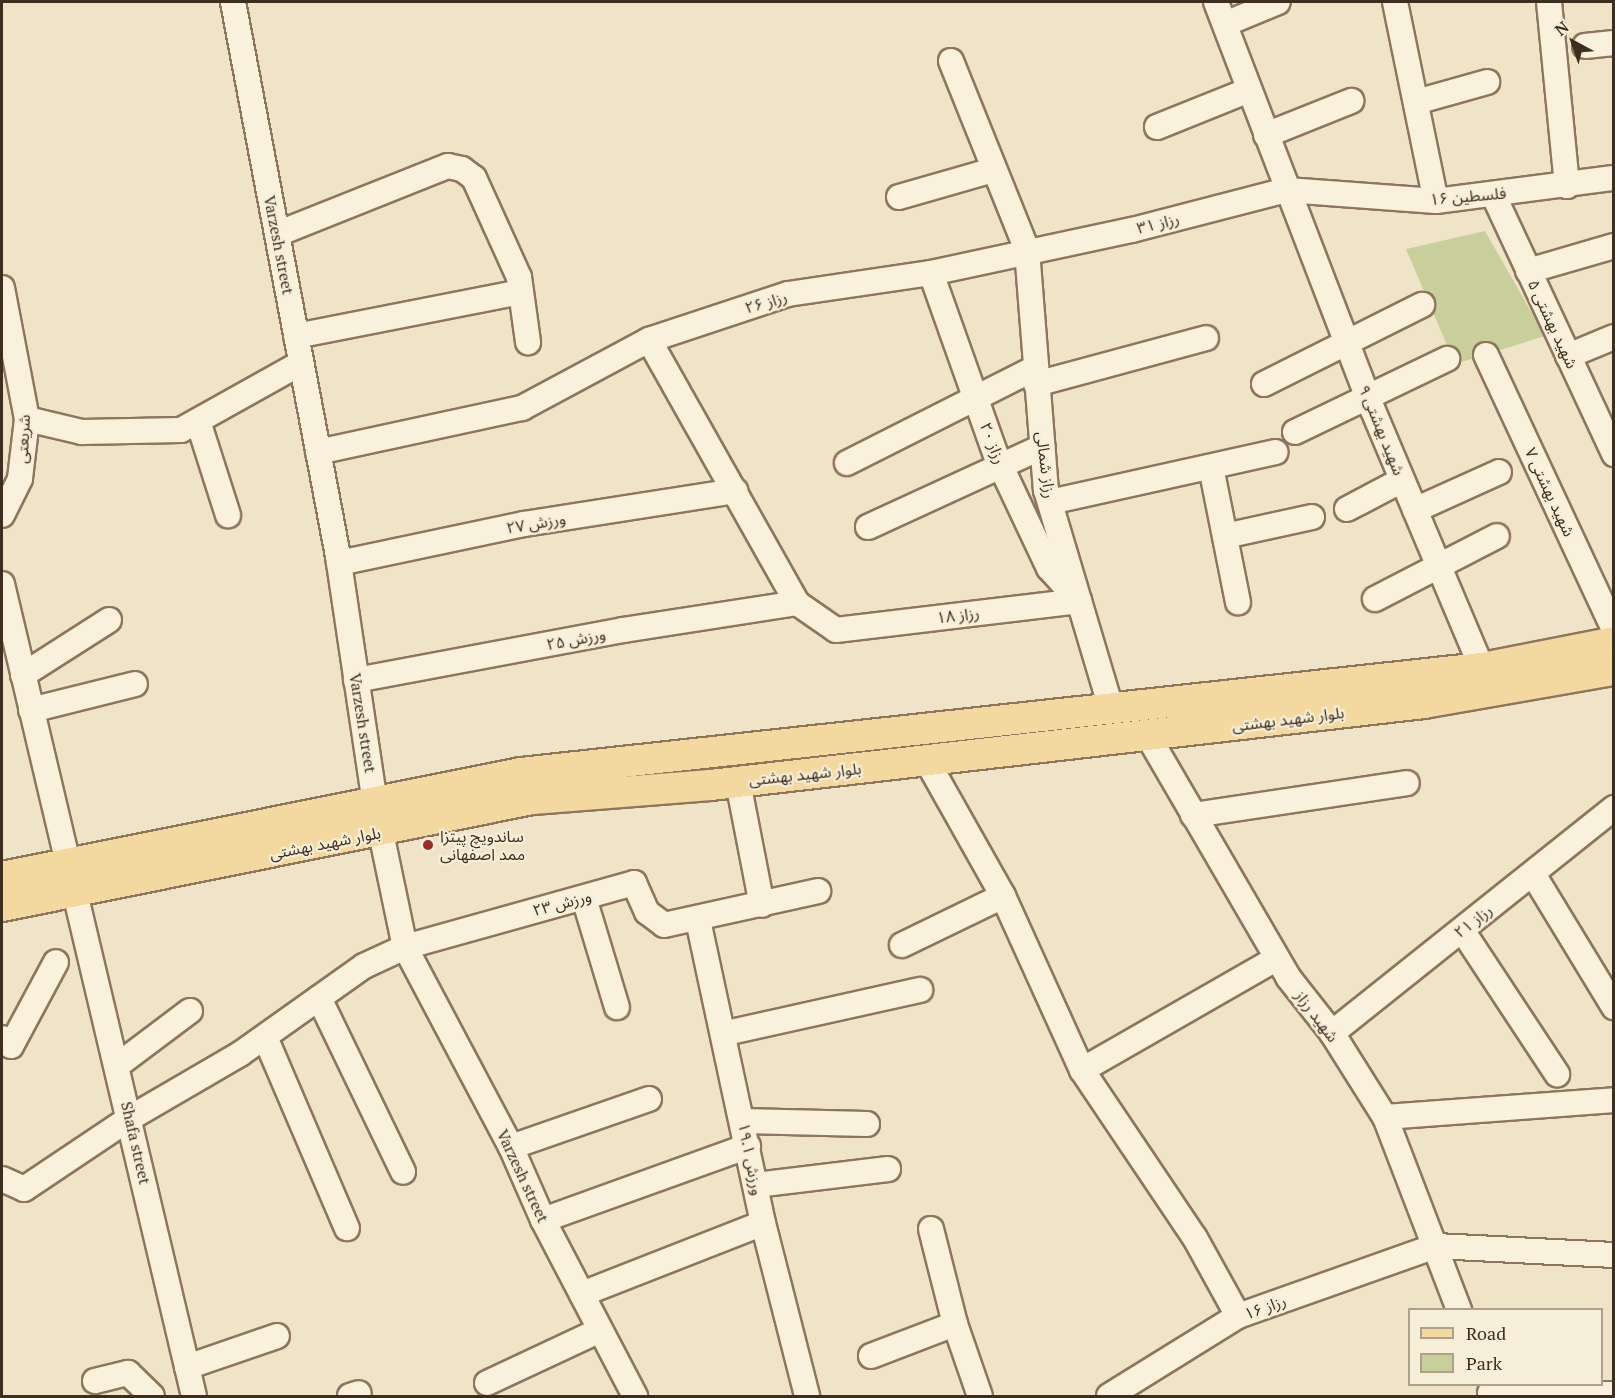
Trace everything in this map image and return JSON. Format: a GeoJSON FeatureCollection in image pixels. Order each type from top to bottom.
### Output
{"type":"FeatureCollection","features":[{"type":"Feature","properties":{"kind":"main road","name":"بلوار شهید بهشتی"},"geometry":{"type":"LineString","coordinates":[[378,818],[521,773],[1482,668],[1614,642]]}},
{"type":"Feature","properties":{"kind":"main road","name":"بلوار شهید بهشتی"},"geometry":{"type":"LineString","coordinates":[[2,877],[68,878],[378,818],[532,799],[738,782],[1148,736],[1481,696],[1614,670]]}},
{"type":"Feature","properties":{"kind":"main road"},"geometry":{"type":"LineString","coordinates":[[968,724],[971,756]]}},
{"type":"Feature","properties":{"kind":"main road","name":"بلوار شهید بهشتی"},"geometry":{"type":"LineString","coordinates":[[2,906],[68,878]]}},
{"type":"Feature","properties":{"kind":"street","name":"Varzesh street"},"geometry":{"type":"LineString","coordinates":[[233,2],[339,563],[378,818],[405,947],[511,1147],[543,1220],[582,1294],[598,1331],[635,1396]]}},
{"type":"Feature","properties":{"kind":"street"},"geometry":{"type":"LineString","coordinates":[[1220,13],[1278,2]]}},
{"type":"Feature","properties":{"kind":"street"},"geometry":{"type":"LineString","coordinates":[[1395,2],[1436,201]]}},
{"type":"Feature","properties":{"kind":"street"},"geometry":{"type":"LineString","coordinates":[[1549,2],[1567,186]]}},
{"type":"Feature","properties":{"kind":"street","name":"شهید بهشتی ۹"},"geometry":{"type":"LineString","coordinates":[[1220,13],[1346,343],[1482,668]]}},
{"type":"Feature","properties":{"kind":"street"},"geometry":{"type":"LineString","coordinates":[[1585,46],[1614,43]]}},
{"type":"Feature","properties":{"kind":"street","name":"رزاز شمالی"},"geometry":{"type":"LineString","coordinates":[[951,62],[993,171],[1027,250],[1042,447],[1050,502],[1111,708]]}},
{"type":"Feature","properties":{"kind":"street"},"geometry":{"type":"LineString","coordinates":[[1416,102],[1487,82]]}},
{"type":"Feature","properties":{"kind":"street"},"geometry":{"type":"LineString","coordinates":[[1157,127],[1249,90]]}},
{"type":"Feature","properties":{"kind":"street"},"geometry":{"type":"LineString","coordinates":[[1266,135],[1351,101]]}},
{"type":"Feature","properties":{"kind":"street"},"geometry":{"type":"LineString","coordinates":[[277,234],[448,166],[462,169],[474,178],[521,292],[528,342]]}},
{"type":"Feature","properties":{"kind":"street"},"geometry":{"type":"LineString","coordinates":[[899,197],[993,171]]}},
{"type":"Feature","properties":{"kind":"street","name":"فلسطین ۱۶"},"geometry":{"type":"LineString","coordinates":[[1287,190],[1436,201],[1567,186],[1614,178]]}},
{"type":"Feature","properties":{"kind":"street","name":"رزاز ۳۱"},"geometry":{"type":"LineString","coordinates":[[1027,250],[1132,230],[1287,190]]}},
{"type":"Feature","properties":{"kind":"street","name":"شهید بهشتی ۵"},"geometry":{"type":"LineString","coordinates":[[1493,194],[1614,454]]}},
{"type":"Feature","properties":{"kind":"street"},"geometry":{"type":"LineString","coordinates":[[1528,271],[1614,246]]}},
{"type":"Feature","properties":{"kind":"street","name":"رزاز ۲۶"},"geometry":{"type":"LineString","coordinates":[[318,452],[522,408],[649,340],[788,294],[931,273],[1027,250]]}},
{"type":"Feature","properties":{"kind":"street","name":"رزاز ۲۰"},"geometry":{"type":"LineString","coordinates":[[931,273],[1001,466],[1049,568],[1079,601]]}},
{"type":"Feature","properties":{"kind":"street","name":"شریعتی"},"geometry":{"type":"LineString","coordinates":[[2,288],[27,419],[20,479],[2,514]]}},
{"type":"Feature","properties":{"kind":"street"},"geometry":{"type":"LineString","coordinates":[[296,336],[521,292]]}},
{"type":"Feature","properties":{"kind":"street"},"geometry":{"type":"LineString","coordinates":[[1264,384],[1422,304]]}},
{"type":"Feature","properties":{"kind":"street"},"geometry":{"type":"LineString","coordinates":[[1568,356],[1614,337]]}},
{"type":"Feature","properties":{"kind":"street"},"geometry":{"type":"LineString","coordinates":[[847,463],[975,398],[1036,376],[1206,338]]}},
{"type":"Feature","properties":{"kind":"street"},"geometry":{"type":"LineString","coordinates":[[649,340],[797,603]]}},
{"type":"Feature","properties":{"kind":"street","name":"شهید بهشتی ۷"},"geometry":{"type":"LineString","coordinates":[[1486,355],[1614,630]]}},
{"type":"Feature","properties":{"kind":"street"},"geometry":{"type":"LineString","coordinates":[[1295,432],[1447,359]]}},
{"type":"Feature","properties":{"kind":"street"},"geometry":{"type":"LineString","coordinates":[[27,419],[82,432],[190,426],[301,363]]}},
{"type":"Feature","properties":{"kind":"street"},"geometry":{"type":"LineString","coordinates":[[190,426],[228,515]]}},
{"type":"Feature","properties":{"kind":"street"},"geometry":{"type":"LineString","coordinates":[[868,527],[1042,447]]}},
{"type":"Feature","properties":{"kind":"street"},"geometry":{"type":"LineString","coordinates":[[1050,502],[1276,452]]}},
{"type":"Feature","properties":{"kind":"street"},"geometry":{"type":"LineString","coordinates":[[1211,467],[1238,602]]}},
{"type":"Feature","properties":{"kind":"street"},"geometry":{"type":"LineString","coordinates":[[1415,510],[1499,472]]}},
{"type":"Feature","properties":{"kind":"street"},"geometry":{"type":"LineString","coordinates":[[1347,509],[1402,480]]}},
{"type":"Feature","properties":{"kind":"street","name":"ورزش ۲۷"},"geometry":{"type":"LineString","coordinates":[[339,563],[524,524],[735,491]]}},
{"type":"Feature","properties":{"kind":"street"},"geometry":{"type":"LineString","coordinates":[[1225,536],[1312,517]]}},
{"type":"Feature","properties":{"kind":"street"},"geometry":{"type":"LineString","coordinates":[[1375,599],[1497,536]]}},
{"type":"Feature","properties":{"kind":"street","name":"Shafa street"},"geometry":{"type":"LineString","coordinates":[[2,584],[68,878],[97,974],[194,1396]]}},
{"type":"Feature","properties":{"kind":"street","name":"رزاز ۱۸"},"geometry":{"type":"LineString","coordinates":[[797,603],[836,630],[1079,601]]}},
{"type":"Feature","properties":{"kind":"street","name":"ورزش ۲۵"},"geometry":{"type":"LineString","coordinates":[[356,680],[623,630],[797,603]]}},
{"type":"Feature","properties":{"kind":"street"},"geometry":{"type":"LineString","coordinates":[[23,675],[109,620]]}},
{"type":"Feature","properties":{"kind":"street"},"geometry":{"type":"LineString","coordinates":[[31,710],[135,684]]}},
{"type":"Feature","properties":{"kind":"street","name":"شهید رزاز"},"geometry":{"type":"LineString","coordinates":[[1148,736],[1276,959],[1332,1033],[1385,1118],[1458,1308]]}},
{"type":"Feature","properties":{"kind":"street"},"geometry":{"type":"LineString","coordinates":[[927,761],[1003,896],[1082,1070],[1195,1238],[1238,1316]]}},
{"type":"Feature","properties":{"kind":"street"},"geometry":{"type":"LineString","coordinates":[[738,782],[762,905]]}},
{"type":"Feature","properties":{"kind":"street"},"geometry":{"type":"LineString","coordinates":[[1193,815],[1407,783]]}},
{"type":"Feature","properties":{"kind":"street","name":"رزاز ۲۱"},"geometry":{"type":"LineString","coordinates":[[1332,1033],[1608,817]]}},
{"type":"Feature","properties":{"kind":"street"},"geometry":{"type":"LineString","coordinates":[[1533,874],[1603,972],[1614,1007]]}},
{"type":"Feature","properties":{"kind":"street","name":"ورزش ۲۳"},"geometry":{"type":"LineString","coordinates":[[2,1179],[24,1189],[130,1118],[265,1037],[364,966],[405,947],[634,883],[654,921],[664,925],[698,921]]}},
{"type":"Feature","properties":{"kind":"street"},"geometry":{"type":"LineString","coordinates":[[698,921],[818,891]]}},
{"type":"Feature","properties":{"kind":"street"},"geometry":{"type":"LineString","coordinates":[[902,945],[1003,896]]}},
{"type":"Feature","properties":{"kind":"street"},"geometry":{"type":"LineString","coordinates":[[584,898],[617,1007]]}},
{"type":"Feature","properties":{"kind":"street","name":"ورزش ۱۹.۱"},"geometry":{"type":"LineString","coordinates":[[698,921],[726,1033],[763,1223],[807,1396]]}},
{"type":"Feature","properties":{"kind":"street"},"geometry":{"type":"LineString","coordinates":[[1462,930],[1557,1074]]}},
{"type":"Feature","properties":{"kind":"street"},"geometry":{"type":"LineString","coordinates":[[1082,1070],[1276,959]]}},
{"type":"Feature","properties":{"kind":"street"},"geometry":{"type":"LineString","coordinates":[[6,1042],[56,962]]}},
{"type":"Feature","properties":{"kind":"street"},"geometry":{"type":"LineString","coordinates":[[726,1033],[920,990]]}},
{"type":"Feature","properties":{"kind":"street"},"geometry":{"type":"LineString","coordinates":[[319,998],[403,1172]]}},
{"type":"Feature","properties":{"kind":"street"},"geometry":{"type":"LineString","coordinates":[[118,1065],[190,1011]]}},
{"type":"Feature","properties":{"kind":"street"},"geometry":{"type":"LineString","coordinates":[[265,1037],[347,1228]]}},
{"type":"Feature","properties":{"kind":"street"},"geometry":{"type":"LineString","coordinates":[[511,1147],[649,1099]]}},
{"type":"Feature","properties":{"kind":"street"},"geometry":{"type":"LineString","coordinates":[[1385,1118],[1614,1100]]}},
{"type":"Feature","properties":{"kind":"street"},"geometry":{"type":"LineString","coordinates":[[743,1121],[867,1124]]}},
{"type":"Feature","properties":{"kind":"street"},"geometry":{"type":"LineString","coordinates":[[543,1220],[748,1146]]}},
{"type":"Feature","properties":{"kind":"street"},"geometry":{"type":"LineString","coordinates":[[756,1185],[888,1168]]}},
{"type":"Feature","properties":{"kind":"street"},"geometry":{"type":"LineString","coordinates":[[582,1294],[763,1223]]}},
{"type":"Feature","properties":{"kind":"street"},"geometry":{"type":"LineString","coordinates":[[931,1229],[955,1324],[980,1396]]}},
{"type":"Feature","properties":{"kind":"street"},"geometry":{"type":"LineString","coordinates":[[1436,1246],[1614,1255]]}},
{"type":"Feature","properties":{"kind":"street","name":"رزاز ۱۶"},"geometry":{"type":"LineString","coordinates":[[1109,1396],[1238,1316],[1436,1246]]}},
{"type":"Feature","properties":{"kind":"street"},"geometry":{"type":"LineString","coordinates":[[871,1356],[955,1324]]}},
{"type":"Feature","properties":{"kind":"street"},"geometry":{"type":"LineString","coordinates":[[487,1383],[598,1331]]}},
{"type":"Feature","properties":{"kind":"street"},"geometry":{"type":"LineString","coordinates":[[187,1367],[277,1336]]}},
{"type":"Feature","properties":{"kind":"street"},"geometry":{"type":"LineString","coordinates":[[95,1381],[128,1373],[152,1396]]}},
{"type":"Feature","properties":{"kind":"street"},"geometry":{"type":"LineString","coordinates":[[1489,1391],[1614,1394]]}},
{"type":"Feature","properties":{"kind":"green space"},"geometry":{"type":"Polygon","coordinates":[[[1485,231],[1545,336],[1455,364],[1406,249],[1485,231]]]}},
{"type":"Feature","properties":{"kind":"place","name":"ساندویچ پیتزا ممد اصفهانی"},"geometry":{"type":"Point","coordinates":[428,845]}}]}
